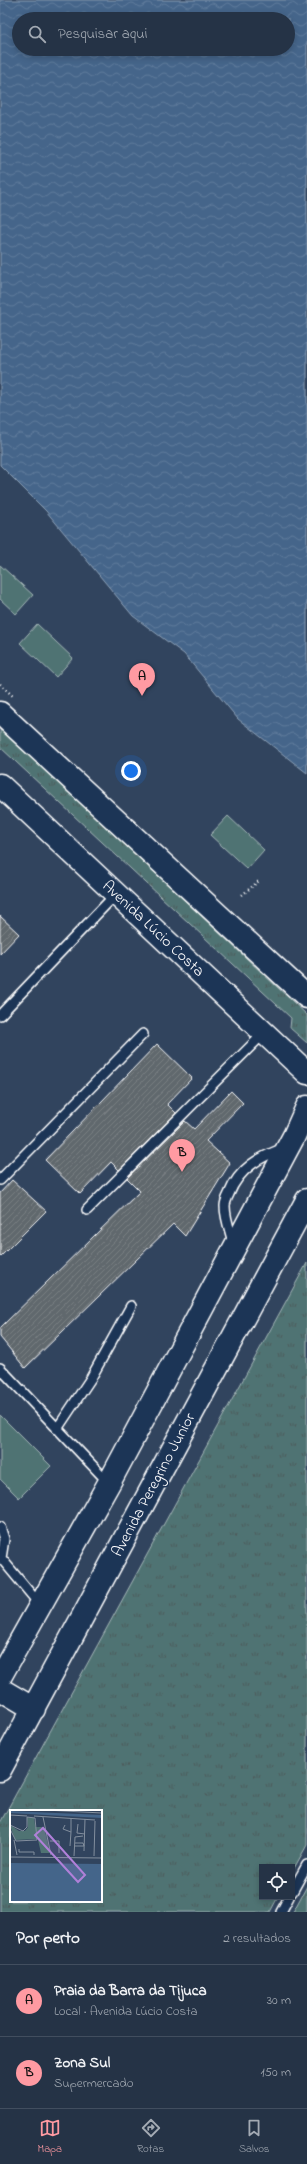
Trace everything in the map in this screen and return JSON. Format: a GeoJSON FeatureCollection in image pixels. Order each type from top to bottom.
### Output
{"type":"FeatureCollection","features":[{"type":"Feature","properties":{"kind":"street"},"geometry":{"type":"LineString","coordinates":[[0,713],[307,997]]}},
{"type":"Feature","properties":{"kind":"street","name":"Avenida Lúcio Costa"},"geometry":{"type":"LineString","coordinates":[[0,785],[307,1073]]}},
{"type":"Feature","properties":{"kind":"street"},"geometry":{"type":"LineString","coordinates":[[0,1677],[109,1483],[288,1147],[307,1107]]}},
{"type":"Feature","properties":{"kind":"street","name":"Avenida Peregrino Junior"},"geometry":{"type":"LineString","coordinates":[[0,1770],[307,1200]]}},
{"type":"Feature","properties":{"kind":"street"},"geometry":{"type":"LineString","coordinates":[[0,1689],[34,1708]]}},
{"type":"Feature","properties":{"kind":"lane"},"geometry":{"type":"LineString","coordinates":[[0,1015],[116,894]]}},
{"type":"Feature","properties":{"kind":"lane"},"geometry":{"type":"LineString","coordinates":[[87,1210],[264,1032]]}},
{"type":"Feature","properties":{"kind":"lane"},"geometry":{"type":"LineString","coordinates":[[0,1180],[143,1034]]}},
{"type":"Feature","properties":{"kind":"lane"},"geometry":{"type":"LineString","coordinates":[[235,1246],[227,1219],[225,1205],[231,1187],[239,1175],[255,1161],[288,1147]]}},
{"type":"Feature","properties":{"kind":"lane"},"geometry":{"type":"LineString","coordinates":[[57,1429],[91,1378],[131,1306]]}},
{"type":"Feature","properties":{"kind":"lane"},"geometry":{"type":"LineString","coordinates":[[0,1368],[109,1483]]}},
{"type":"Feature","properties":{"kind":"lane"},"geometry":{"type":"LineString","coordinates":[[0,1527],[4,1539],[1,1558],[40,1606]]}},
{"type":"Feature","properties":{"kind":"lane"},"geometry":{"type":"LineString","coordinates":[[295,1887],[307,1865]]}},
{"type":"Feature","properties":{"kind":"lane"},"geometry":{"type":"LineString","coordinates":[[281,1912],[287,1900]]}},
{"type":"Feature","properties":{"kind":"path"},"geometry":{"type":"LineString","coordinates":[[242,895],[260,880]]}},
{"type":"Feature","properties":{"kind":"green space"},"geometry":{"type":"Polygon","coordinates":[[[0,565],[33,595],[16,614],[0,599],[0,565]]]}},
{"type":"Feature","properties":{"kind":"green space"},"geometry":{"type":"Polygon","coordinates":[[[37,624],[73,658],[56,677],[20,643],[37,624]]]}},
{"type":"Feature","properties":{"kind":"green space"},"geometry":{"type":"Polygon","coordinates":[[[0,728],[307,1015],[307,1043],[290,1028],[291,1018],[0,747],[0,728]]]}},
{"type":"Feature","properties":{"kind":"green space"},"geometry":{"type":"Polygon","coordinates":[[[228,816],[264,850],[247,869],[210,835],[228,816]]]}},
{"type":"Feature","properties":{"kind":"green space"},"geometry":{"type":"Polygon","coordinates":[[[307,1263],[307,1845],[295,1867],[295,1864],[259,1864],[259,1900],[276,1900],[270,1912],[0,1912],[0,1823],[307,1263]]]}},
{"type":"Feature","properties":{"kind":"green space"},"geometry":{"type":"Polygon","coordinates":[[[0,1415],[51,1466],[19,1498],[0,1479],[0,1415]]]}},
{"type":"Feature","properties":{"kind":"green space"},"geometry":{"type":"Polygon","coordinates":[[[307,1886],[307,1912],[293,1912],[307,1886]]]}},
{"type":"Feature","properties":{"kind":"water"},"geometry":{"type":"Polygon","coordinates":[[[0,0],[307,0],[307,773],[238,719],[184,654],[133,616],[46,511],[0,465],[0,0]]]}},
{"type":"Feature","properties":{"kind":"building"},"geometry":{"type":"Polygon","coordinates":[[[0,916],[19,934],[0,954],[0,916]]]}},
{"type":"Feature","properties":{"kind":"building"},"geometry":{"type":"Polygon","coordinates":[[[157,1044],[192,1078],[167,1104],[176,1113],[119,1170],[111,1162],[80,1194],[45,1160],[157,1044]]]}},
{"type":"Feature","properties":{"kind":"building"},"geometry":{"type":"Polygon","coordinates":[[[231,1091],[243,1103],[206,1141],[230,1163],[185,1236],[173,1224],[25,1368],[0,1337],[0,1328],[140,1191],[127,1178],[185,1121],[194,1129],[231,1091]]]}},
{"type":"Feature","properties":{"kind":"building"},"geometry":{"type":"Polygon","coordinates":[[[12,1180],[46,1211],[0,1257],[0,1193],[12,1180]]]}},
{"type":"Feature","properties":{"kind":"place","name":"Praia da Barra da Tijuca"},"geometry":{"type":"Point","coordinates":[142,696]}},
{"type":"Feature","properties":{"kind":"place","name":"Zona Sul"},"geometry":{"type":"Point","coordinates":[182,1172]}}]}
